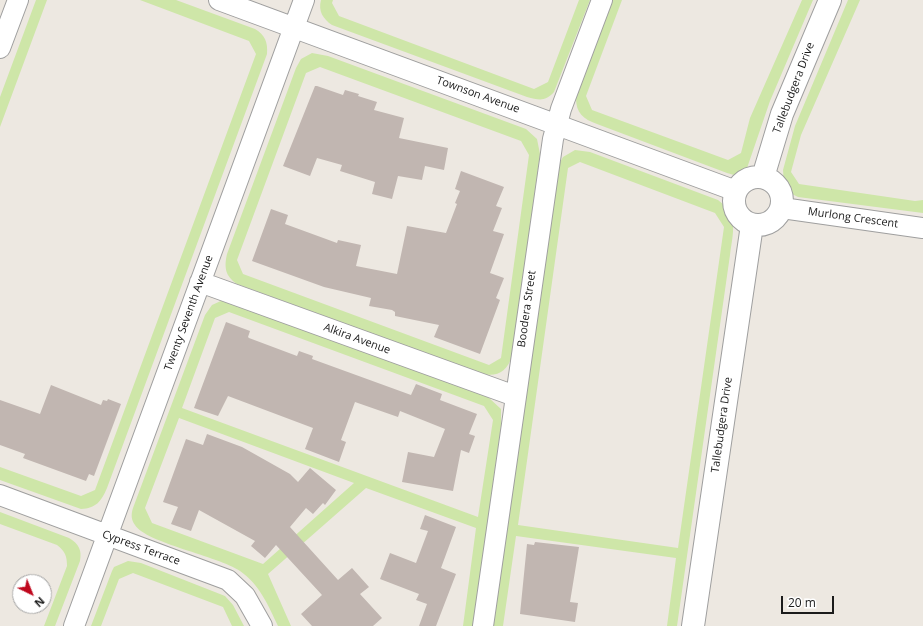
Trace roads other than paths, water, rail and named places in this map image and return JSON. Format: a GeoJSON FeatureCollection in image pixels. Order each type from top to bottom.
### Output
{"type":"FeatureCollection","features":[{"type":"Feature","properties":{"kind":"street"},"geometry":{"type":"LineString","coordinates":[[0,48],[18,0]]}},
{"type":"Feature","properties":{"kind":"street","name":"Townson Avenue"},"geometry":{"type":"LineString","coordinates":[[219,0],[557,123],[736,191]]}},
{"type":"Feature","properties":{"kind":"street","name":"Twenty Seventh Avenue"},"geometry":{"type":"LineString","coordinates":[[74,626],[304,0]]}},
{"type":"Feature","properties":{"kind":"street","name":"Boodera Street"},"geometry":{"type":"LineString","coordinates":[[483,626],[515,396],[557,123],[602,0]]}},
{"type":"Feature","properties":{"kind":"street","name":"Tallebudgera Drive"},"geometry":{"type":"LineString","coordinates":[[763,177],[782,114],[830,0]]}},
{"type":"Feature","properties":{"kind":"street"},"geometry":{"type":"LineString","coordinates":[[763,177],[777,185],[783,199],[782,208],[774,220],[767,224],[752,225],[744,221],[736,211],[734,199],[736,191],[747,179],[763,177]]}},
{"type":"Feature","properties":{"kind":"street","name":"Murlong Crescent"},"geometry":{"type":"LineString","coordinates":[[782,208],[923,228]]}},
{"type":"Feature","properties":{"kind":"street","name":"Tallebudgera Drive"},"geometry":{"type":"LineString","coordinates":[[693,626],[752,225]]}},
{"type":"Feature","properties":{"kind":"street","name":"Alkira Avenue"},"geometry":{"type":"LineString","coordinates":[[200,282],[515,396]]}},
{"type":"Feature","properties":{"kind":"street","name":"Cypress Terrace"},"geometry":{"type":"LineString","coordinates":[[0,495],[228,580],[245,596],[262,626]]}}]}
